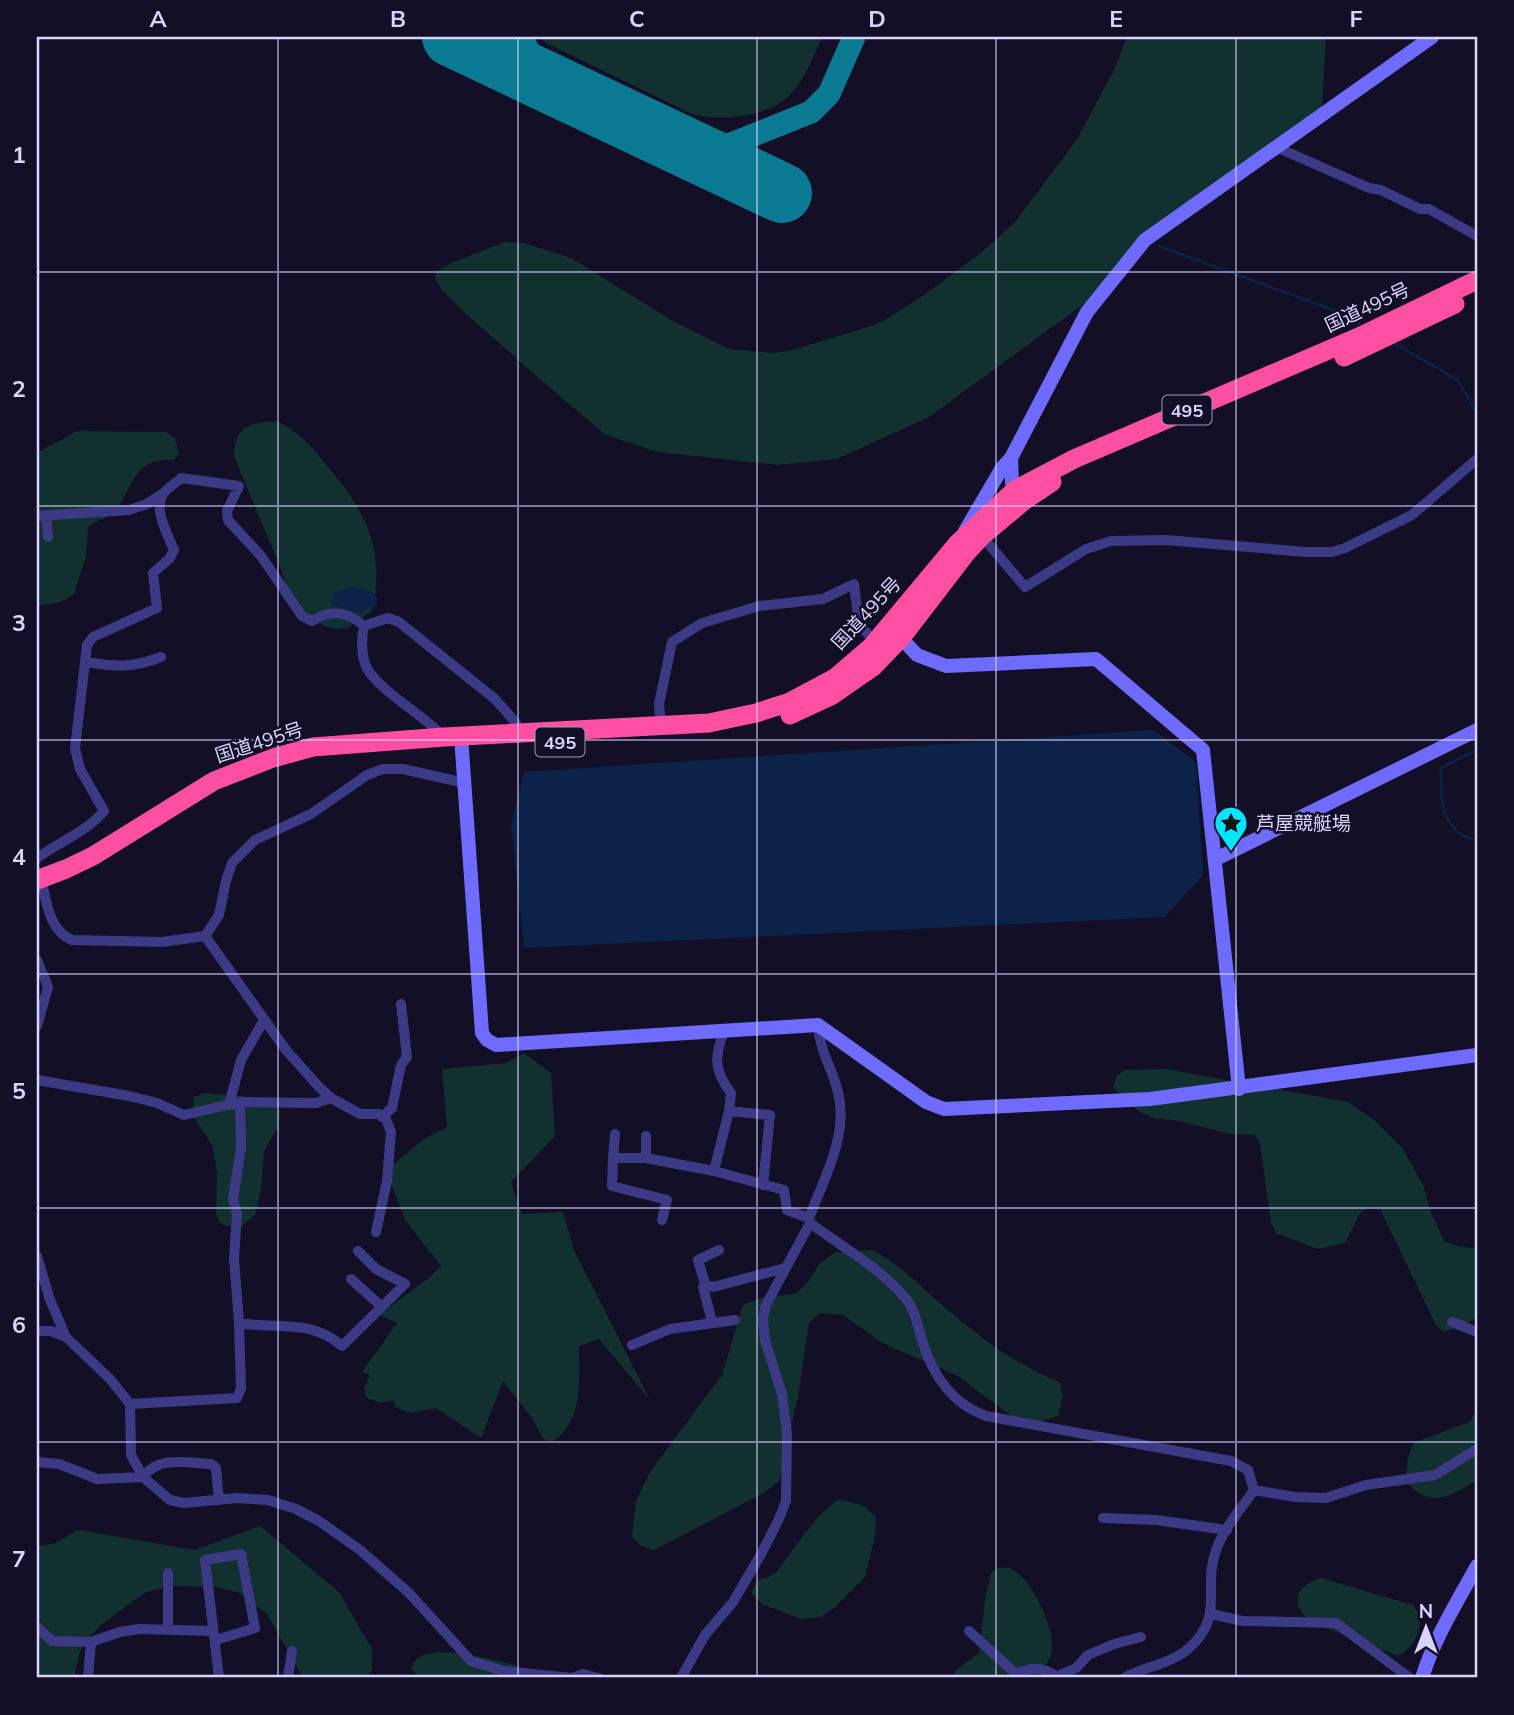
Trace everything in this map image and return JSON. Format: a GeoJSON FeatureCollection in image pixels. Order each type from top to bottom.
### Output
{"type":"FeatureCollection","features":[{"type":"Feature","properties":{"kind":"highway","name":"国道495号"},"geometry":{"type":"LineString","coordinates":[[1391,329],[1477,280]]}},
{"type":"Feature","properties":{"kind":"highway","name":"国道495号"},"geometry":{"type":"LineString","coordinates":[[455,740],[519,733],[709,723],[756,713],[790,702],[835,678],[875,642],[957,544],[1063,477],[1477,293]]}},
{"type":"Feature","properties":{"kind":"highway","name":"国道495号"},"geometry":{"type":"LineString","coordinates":[[39,886],[214,781],[264,761],[313,747],[455,740],[707,734],[757,725],[796,713],[831,696],[873,667],[901,638],[967,552],[978,532],[1014,490],[1074,459],[1365,341]]}},
{"type":"Feature","properties":{"kind":"street"},"geometry":{"type":"LineString","coordinates":[[957,544],[1002,468],[1011,458],[1087,312],[1145,240],[1432,37]]}},
{"type":"Feature","properties":{"kind":"street"},"geometry":{"type":"LineString","coordinates":[[1276,147],[1420,209],[1429,209],[1477,236]]}},
{"type":"Feature","properties":{"kind":"street"},"geometry":{"type":"LineString","coordinates":[[1011,458],[1014,490]]}},
{"type":"Feature","properties":{"kind":"street"},"geometry":{"type":"LineString","coordinates":[[978,532],[1025,587],[1086,549],[1111,541],[1166,540],[1332,552],[1412,515],[1477,459]]}},
{"type":"Feature","properties":{"kind":"street"},"geometry":{"type":"LineString","coordinates":[[48,537],[41,515],[129,510],[147,505],[181,478],[239,486],[227,510],[228,520],[261,555],[302,616],[312,621],[331,612],[345,614],[364,626]]}},
{"type":"Feature","properties":{"kind":"street"},"geometry":{"type":"LineString","coordinates":[[37,858],[55,845],[70,839],[104,811],[80,769],[75,748],[87,645],[93,637],[157,608],[153,573],[170,558],[174,550],[161,514],[162,494]]}},
{"type":"Feature","properties":{"kind":"street"},"geometry":{"type":"LineString","coordinates":[[662,725],[659,704],[673,642],[702,623],[759,606],[823,599],[854,584],[859,624],[875,642]]}},
{"type":"Feature","properties":{"kind":"street"},"geometry":{"type":"LineString","coordinates":[[364,626],[388,618],[399,622],[495,699],[516,723],[519,733]]}},
{"type":"Feature","properties":{"kind":"street"},"geometry":{"type":"LineString","coordinates":[[896,618],[901,638],[917,655],[946,666],[1096,659],[1203,750],[1239,1088]]}},
{"type":"Feature","properties":{"kind":"street"},"geometry":{"type":"LineString","coordinates":[[364,626],[363,649],[368,670],[379,682],[455,740],[465,783],[482,1033],[496,1045],[818,1024],[926,1102],[944,1110],[1150,1099],[1477,1055]]}},
{"type":"Feature","properties":{"kind":"street"},"geometry":{"type":"LineString","coordinates":[[86,662],[120,667],[139,665],[162,657]]}},
{"type":"Feature","properties":{"kind":"street"},"geometry":{"type":"LineString","coordinates":[[1216,859],[1477,730]]}},
{"type":"Feature","properties":{"kind":"street"},"geometry":{"type":"LineString","coordinates":[[39,886],[57,929],[63,937],[72,940],[162,942],[205,936],[219,915],[232,863],[255,840],[311,814],[367,775],[383,769],[403,769],[465,783]]}},
{"type":"Feature","properties":{"kind":"street"},"geometry":{"type":"LineString","coordinates":[[205,936],[286,1050],[331,1098],[359,1114],[379,1114],[391,1132],[387,1181],[376,1232]]}},
{"type":"Feature","properties":{"kind":"street"},"geometry":{"type":"LineString","coordinates":[[37,960],[48,987],[37,1026]]}},
{"type":"Feature","properties":{"kind":"street"},"geometry":{"type":"LineString","coordinates":[[382,1117],[392,1108],[401,1065],[407,1057],[401,1004]]}},
{"type":"Feature","properties":{"kind":"street"},"geometry":{"type":"LineString","coordinates":[[229,1105],[241,1060],[264,1020]]}},
{"type":"Feature","properties":{"kind":"street"},"geometry":{"type":"LineString","coordinates":[[681,1678],[705,1635],[733,1602],[760,1556],[786,1501],[782,1394],[765,1340],[763,1320],[766,1305],[809,1220],[840,1134],[841,1105],[820,1044],[818,1024]]}},
{"type":"Feature","properties":{"kind":"street"},"geometry":{"type":"LineString","coordinates":[[714,1171],[731,1093],[718,1076],[717,1048],[724,1031]]}},
{"type":"Feature","properties":{"kind":"street"},"geometry":{"type":"LineString","coordinates":[[37,1080],[129,1096],[157,1103],[184,1115],[240,1102],[316,1103],[331,1098]]}},
{"type":"Feature","properties":{"kind":"street"},"geometry":{"type":"LineString","coordinates":[[130,1404],[237,1398],[241,1388],[234,1258],[237,1214],[233,1199],[241,1148],[240,1102]]}},
{"type":"Feature","properties":{"kind":"street"},"geometry":{"type":"LineString","coordinates":[[729,1111],[770,1115],[763,1185]]}},
{"type":"Feature","properties":{"kind":"street"},"geometry":{"type":"LineString","coordinates":[[615,1134],[611,1191],[667,1200],[662,1220]]}},
{"type":"Feature","properties":{"kind":"street"},"geometry":{"type":"LineString","coordinates":[[646,1136],[646,1158]]}},
{"type":"Feature","properties":{"kind":"street"},"geometry":{"type":"LineString","coordinates":[[613,1158],[646,1158],[714,1171],[784,1190],[787,1210],[809,1220],[884,1278],[908,1301],[933,1369],[952,1394],[975,1412],[1231,1461],[1248,1470],[1254,1490]]}},
{"type":"Feature","properties":{"kind":"street"},"geometry":{"type":"LineString","coordinates":[[712,1322],[698,1260],[719,1250]]}},
{"type":"Feature","properties":{"kind":"street"},"geometry":{"type":"LineString","coordinates":[[239,1323],[296,1326],[327,1334],[342,1346],[405,1284],[376,1269],[358,1251]]}},
{"type":"Feature","properties":{"kind":"street"},"geometry":{"type":"LineString","coordinates":[[37,1256],[50,1300],[66,1337],[110,1379],[130,1404],[131,1455],[143,1476],[170,1500],[184,1503],[236,1498],[268,1500],[296,1509],[319,1521],[360,1550],[409,1593],[471,1661],[504,1671],[572,1678],[583,1674],[599,1678]]}},
{"type":"Feature","properties":{"kind":"street"},"geometry":{"type":"LineString","coordinates":[[705,1284],[713,1287],[785,1268]]}},
{"type":"Feature","properties":{"kind":"street"},"geometry":{"type":"LineString","coordinates":[[351,1279],[381,1307]]}},
{"type":"Feature","properties":{"kind":"street"},"geometry":{"type":"LineString","coordinates":[[632,1345],[670,1329],[736,1320]]}},
{"type":"Feature","properties":{"kind":"street"},"geometry":{"type":"LineString","coordinates":[[1452,1322],[1477,1332]]}},
{"type":"Feature","properties":{"kind":"street"},"geometry":{"type":"LineString","coordinates":[[37,1331],[66,1337]]}},
{"type":"Feature","properties":{"kind":"street"},"geometry":{"type":"LineString","coordinates":[[1254,1490],[1296,1497],[1326,1498],[1366,1485],[1434,1475],[1477,1449]]}},
{"type":"Feature","properties":{"kind":"street"},"geometry":{"type":"LineString","coordinates":[[37,1462],[59,1464],[97,1479],[143,1476],[162,1462],[211,1464],[216,1468],[219,1500]]}},
{"type":"Feature","properties":{"kind":"street"},"geometry":{"type":"LineString","coordinates":[[1124,1678],[1185,1652],[1199,1638],[1210,1622],[1210,1571],[1217,1547],[1254,1490]]}},
{"type":"Feature","properties":{"kind":"street"},"geometry":{"type":"LineString","coordinates":[[1104,1518],[1156,1520],[1227,1530]]}},
{"type":"Feature","properties":{"kind":"street"},"geometry":{"type":"LineString","coordinates":[[37,1627],[52,1641],[91,1642],[120,1632],[168,1630],[214,1636],[255,1628],[241,1554],[205,1560],[214,1636],[219,1678]]}},
{"type":"Feature","properties":{"kind":"street"},"geometry":{"type":"LineString","coordinates":[[1422,1678],[1444,1627],[1477,1566]]}},
{"type":"Feature","properties":{"kind":"street"},"geometry":{"type":"LineString","coordinates":[[168,1573],[168,1630]]}},
{"type":"Feature","properties":{"kind":"street"},"geometry":{"type":"LineString","coordinates":[[1211,1614],[1243,1621],[1336,1623],[1410,1678]]}},
{"type":"Feature","properties":{"kind":"street"},"geometry":{"type":"LineString","coordinates":[[969,1631],[1017,1674],[1035,1668],[1046,1670],[1059,1678],[1076,1668],[1088,1655],[1141,1637]]}},
{"type":"Feature","properties":{"kind":"street"},"geometry":{"type":"LineString","coordinates":[[88,1678],[91,1642]]}},
{"type":"Feature","properties":{"kind":"street"},"geometry":{"type":"LineString","coordinates":[[288,1678],[292,1651]]}},
{"type":"Feature","properties":{"kind":"green space"},"geometry":{"type":"Polygon","coordinates":[[[539,37],[822,38],[800,82],[781,102],[757,113],[716,118],[692,114],[546,43],[539,37]]]}},
{"type":"Feature","properties":{"kind":"green space"},"geometry":{"type":"Polygon","coordinates":[[[1127,37],[1326,37],[1322,106],[1317,117],[1172,212],[1125,256],[1085,303],[929,417],[837,459],[778,465],[658,452],[606,435],[466,314],[442,290],[435,278],[437,271],[449,264],[505,242],[524,243],[571,258],[673,321],[729,349],[773,353],[789,351],[878,324],[920,298],[982,252],[1016,221],[1076,141],[1113,72],[1127,37]]]}},
{"type":"Feature","properties":{"kind":"green space"},"geometry":{"type":"Polygon","coordinates":[[[276,421],[311,446],[353,500],[370,533],[376,570],[372,611],[347,628],[324,626],[293,607],[281,569],[234,456],[237,438],[245,428],[276,421]]]}},
{"type":"Feature","properties":{"kind":"green space"},"geometry":{"type":"Polygon","coordinates":[[[77,431],[166,432],[175,439],[179,454],[174,460],[161,460],[143,468],[116,510],[88,527],[86,556],[74,594],[61,602],[37,606],[37,453],[77,431]]]}},
{"type":"Feature","properties":{"kind":"green space"},"geometry":{"type":"Polygon","coordinates":[[[524,1053],[551,1073],[555,1136],[511,1182],[522,1214],[563,1212],[574,1250],[650,1400],[599,1339],[579,1346],[579,1386],[575,1411],[563,1433],[552,1442],[543,1439],[532,1418],[503,1381],[481,1438],[436,1408],[411,1413],[396,1408],[393,1400],[382,1403],[367,1398],[364,1389],[370,1375],[362,1372],[397,1323],[379,1315],[441,1266],[405,1220],[386,1170],[424,1139],[447,1127],[442,1069],[506,1063],[524,1053]]]}},
{"type":"Feature","properties":{"kind":"green space"},"geometry":{"type":"Polygon","coordinates":[[[1166,1069],[1348,1102],[1374,1120],[1403,1149],[1423,1185],[1444,1241],[1461,1247],[1477,1248],[1477,1317],[1465,1325],[1443,1332],[1436,1325],[1380,1209],[1370,1207],[1360,1213],[1345,1243],[1318,1249],[1276,1233],[1271,1222],[1260,1143],[1255,1135],[1230,1134],[1175,1120],[1157,1119],[1140,1112],[1113,1088],[1117,1075],[1125,1070],[1166,1069]]]}},
{"type":"Feature","properties":{"kind":"green space"},"geometry":{"type":"Polygon","coordinates":[[[205,1093],[272,1099],[280,1111],[278,1127],[264,1151],[261,1189],[255,1215],[240,1227],[221,1224],[216,1215],[217,1172],[213,1147],[192,1114],[194,1097],[205,1093]]]}},
{"type":"Feature","properties":{"kind":"green space"},"geometry":{"type":"Polygon","coordinates":[[[873,1250],[900,1268],[997,1348],[1027,1367],[1060,1382],[1063,1397],[1058,1416],[1042,1421],[1017,1420],[956,1375],[882,1343],[843,1315],[820,1313],[809,1323],[798,1396],[779,1481],[762,1494],[654,1550],[641,1546],[632,1536],[636,1501],[650,1472],[722,1375],[743,1305],[764,1297],[796,1294],[808,1282],[819,1264],[836,1252],[873,1250]]]}},
{"type":"Feature","properties":{"kind":"green space"},"geometry":{"type":"Polygon","coordinates":[[[1477,1408],[1477,1480],[1441,1498],[1433,1498],[1415,1490],[1406,1482],[1408,1458],[1413,1443],[1470,1422],[1477,1408]]]}},
{"type":"Feature","properties":{"kind":"green space"},"geometry":{"type":"Polygon","coordinates":[[[839,1499],[864,1506],[876,1518],[875,1537],[865,1577],[821,1617],[801,1619],[762,1604],[752,1594],[756,1583],[778,1570],[814,1523],[839,1499]]]}},
{"type":"Feature","properties":{"kind":"green space"},"geometry":{"type":"Polygon","coordinates":[[[260,1526],[339,1592],[372,1649],[372,1670],[367,1678],[303,1678],[267,1614],[238,1592],[214,1587],[173,1586],[146,1592],[103,1623],[84,1643],[74,1678],[37,1678],[37,1546],[56,1543],[78,1530],[195,1550],[260,1526]]]}},
{"type":"Feature","properties":{"kind":"green space"},"geometry":{"type":"Polygon","coordinates":[[[997,1568],[1009,1568],[1017,1573],[1034,1593],[1047,1619],[1052,1645],[1050,1657],[1038,1678],[954,1678],[955,1671],[979,1653],[985,1599],[991,1573],[997,1568]]]}},
{"type":"Feature","properties":{"kind":"green space"},"geometry":{"type":"Polygon","coordinates":[[[1321,1578],[1413,1605],[1420,1622],[1418,1633],[1411,1644],[1398,1656],[1311,1622],[1300,1609],[1298,1596],[1305,1586],[1321,1578]]]}},
{"type":"Feature","properties":{"kind":"green space"},"geometry":{"type":"Polygon","coordinates":[[[464,1653],[511,1664],[544,1678],[418,1678],[411,1667],[426,1654],[464,1653]]]}},
{"type":"Feature","properties":{"kind":"water"},"geometry":{"type":"Polygon","coordinates":[[[352,586],[371,591],[378,599],[376,606],[358,613],[331,604],[333,593],[352,586]]]}},
{"type":"Feature","properties":{"kind":"water"},"geometry":{"type":"Polygon","coordinates":[[[1153,730],[1196,762],[1203,875],[1165,917],[524,948],[511,825],[524,772],[1153,730]]]}},
{"type":"Feature","properties":{"kind":"waterway"},"geometry":{"type":"LineString","coordinates":[[1159,246],[1325,307],[1363,326]]}},
{"type":"Feature","properties":{"kind":"waterway"},"geometry":{"type":"LineString","coordinates":[[1394,343],[1458,380],[1477,414]]}},
{"type":"Feature","properties":{"kind":"waterway"},"geometry":{"type":"LineString","coordinates":[[1477,750],[1441,768],[1445,814],[1454,829],[1465,837],[1477,840]]}},
{"type":"Feature","properties":{"kind":"taxiway"},"geometry":{"type":"LineString","coordinates":[[521,37],[546,82]]}},
{"type":"Feature","properties":{"kind":"taxiway"},"geometry":{"type":"LineString","coordinates":[[701,156],[811,112],[829,94],[854,37]]}},
{"type":"Feature","properties":{"kind":"runway"},"geometry":{"type":"LineString","coordinates":[[452,37],[782,193]]}},
{"type":"Feature","properties":{"kind":"place","name":"芦屋競艇場"},"geometry":{"type":"Point","coordinates":[1231,853]}}]}
